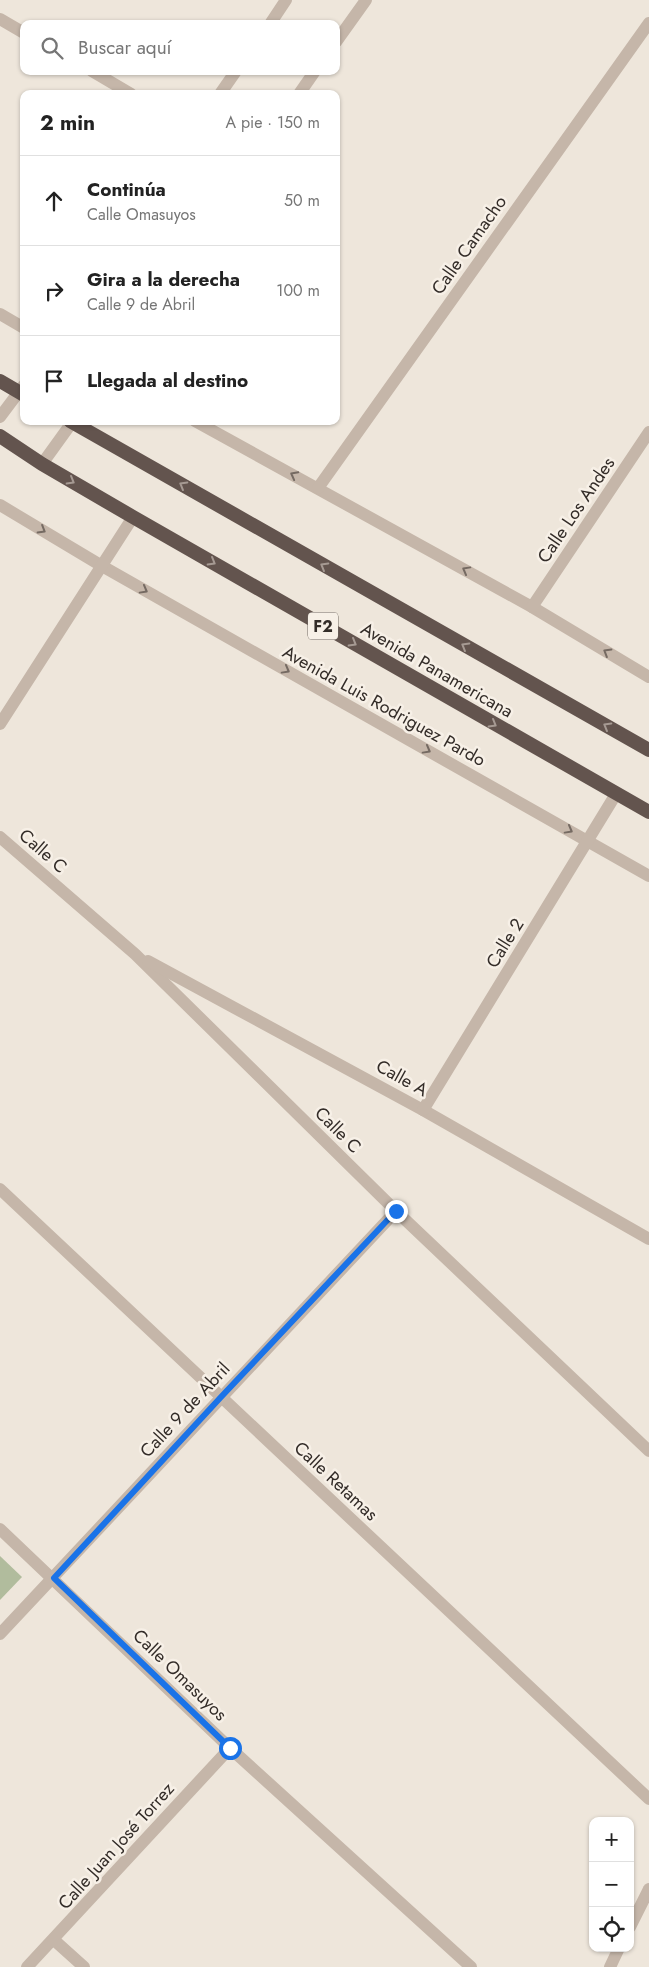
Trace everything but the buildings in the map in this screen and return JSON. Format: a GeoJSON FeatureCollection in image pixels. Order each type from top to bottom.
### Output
{"type":"FeatureCollection","features":[{"type":"Feature","properties":{"kind":"highway"},"geometry":{"type":"LineString","coordinates":[[0,382],[20,390]]}},
{"type":"Feature","properties":{"kind":"highway","name":"Avenida Panamericana"},"geometry":{"type":"LineString","coordinates":[[77,425],[649,750]]}},
{"type":"Feature","properties":{"kind":"highway","name":"Avenida Panamericana"},"geometry":{"type":"LineString","coordinates":[[0,436],[42,464],[649,812]]}},
{"type":"Feature","properties":{"kind":"street"},"geometry":{"type":"LineString","coordinates":[[273,20],[286,0]]}},
{"type":"Feature","properties":{"kind":"street"},"geometry":{"type":"LineString","coordinates":[[340,36],[366,0]]}},
{"type":"Feature","properties":{"kind":"street"},"geometry":{"type":"LineString","coordinates":[[0,19],[20,31]]}},
{"type":"Feature","properties":{"kind":"street","name":"Calle Camacho"},"geometry":{"type":"LineString","coordinates":[[318,488],[649,23]]}},
{"type":"Feature","properties":{"kind":"street"},"geometry":{"type":"LineString","coordinates":[[99,75],[124,90]]}},
{"type":"Feature","properties":{"kind":"street"},"geometry":{"type":"LineString","coordinates":[[223,90],[233,75]]}},
{"type":"Feature","properties":{"kind":"street"},"geometry":{"type":"LineString","coordinates":[[302,90],[312,75]]}},
{"type":"Feature","properties":{"kind":"street"},"geometry":{"type":"LineString","coordinates":[[0,314],[20,326]]}},
{"type":"Feature","properties":{"kind":"street"},"geometry":{"type":"LineString","coordinates":[[0,417],[20,393]]}},
{"type":"Feature","properties":{"kind":"street"},"geometry":{"type":"LineString","coordinates":[[42,464],[70,425]]}},
{"type":"Feature","properties":{"kind":"street"},"geometry":{"type":"LineString","coordinates":[[202,425],[532,607],[649,677]]}},
{"type":"Feature","properties":{"kind":"street","name":"Calle Los Andes"},"geometry":{"type":"LineString","coordinates":[[532,607],[649,432]]}},
{"type":"Feature","properties":{"kind":"street"},"geometry":{"type":"LineString","coordinates":[[0,504],[102,566]]}},
{"type":"Feature","properties":{"kind":"street"},"geometry":{"type":"LineString","coordinates":[[0,724],[134,517]]}},
{"type":"Feature","properties":{"kind":"street","name":"Avenida Luis Rodriguez Pardo"},"geometry":{"type":"LineString","coordinates":[[102,566],[649,876]]}},
{"type":"Feature","properties":{"kind":"street","name":"Calle 2"},"geometry":{"type":"LineString","coordinates":[[423,1110],[616,794]]}},
{"type":"Feature","properties":{"kind":"street","name":"Calle C"},"geometry":{"type":"LineString","coordinates":[[0,838],[135,954],[396,1211],[649,1451]]}},
{"type":"Feature","properties":{"kind":"street","name":"Calle A"},"geometry":{"type":"LineString","coordinates":[[135,954],[423,1110],[649,1239]]}},
{"type":"Feature","properties":{"kind":"street","name":"Calle Retamas"},"geometry":{"type":"LineString","coordinates":[[0,1189],[649,1799]]}},
{"type":"Feature","properties":{"kind":"street","name":"Calle 9 de Abril"},"geometry":{"type":"LineString","coordinates":[[0,1634],[396,1211]]}},
{"type":"Feature","properties":{"kind":"street","name":"Calle Omasuyos"},"geometry":{"type":"LineString","coordinates":[[0,1528],[230,1748],[471,1967]]}},
{"type":"Feature","properties":{"kind":"street","name":"Calle Juan José Torrez"},"geometry":{"type":"LineString","coordinates":[[27,1967],[230,1748]]}},
{"type":"Feature","properties":{"kind":"street"},"geometry":{"type":"LineString","coordinates":[[634,1919],[649,1889]]}},
{"type":"Feature","properties":{"kind":"street"},"geometry":{"type":"LineString","coordinates":[[54,1940],[84,1967]]}},
{"type":"Feature","properties":{"kind":"street"},"geometry":{"type":"LineString","coordinates":[[610,1967],[618,1952]]}},
{"type":"Feature","properties":{"kind":"green space"},"geometry":{"type":"Polygon","coordinates":[[[0,1556],[22,1577],[0,1600],[0,1556]]]}},
{"type":"Feature","properties":{"kind":"route"},"geometry":{"type":"LineString","coordinates":[[230,1748],[54,1578],[396,1211]]}}]}
